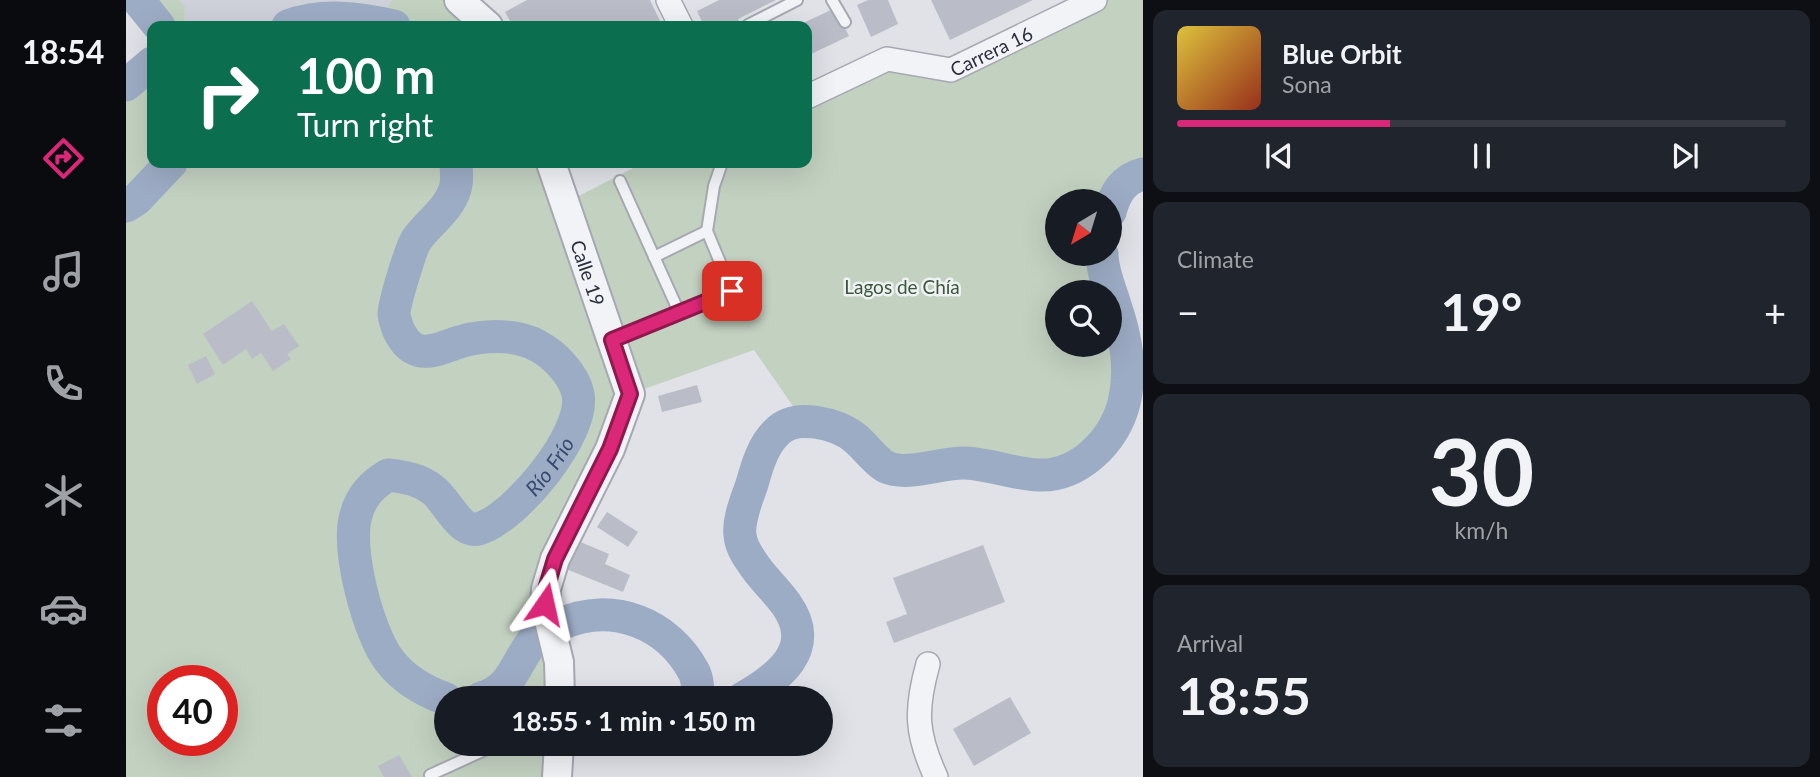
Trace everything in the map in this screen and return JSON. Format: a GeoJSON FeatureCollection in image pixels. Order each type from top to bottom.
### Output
{"type":"FeatureCollection","features":[{"type":"Feature","properties":{"kind":"street"},"geometry":{"type":"LineString","coordinates":[[459,0],[482,21]]}},
{"type":"Feature","properties":{"kind":"street"},"geometry":{"type":"LineString","coordinates":[[668,0],[678,21]]}},
{"type":"Feature","properties":{"kind":"street","name":"Carrera 16"},"geometry":{"type":"LineString","coordinates":[[812,95],[887,58],[951,71],[1095,0]]}},
{"type":"Feature","properties":{"kind":"street","name":"Calle 19"},"geometry":{"type":"LineString","coordinates":[[553,168],[630,394],[610,449],[555,559],[546,589],[545,604],[559,662],[560,686]]}},
{"type":"Feature","properties":{"kind":"street"},"geometry":{"type":"LineString","coordinates":[[928,664],[918,700],[918,728],[936,777]]}},
{"type":"Feature","properties":{"kind":"street"},"geometry":{"type":"LineString","coordinates":[[557,777],[558,756]]}},
{"type":"Feature","properties":{"kind":"lane"},"geometry":{"type":"LineString","coordinates":[[756,21],[797,0]]}},
{"type":"Feature","properties":{"kind":"lane"},"geometry":{"type":"LineString","coordinates":[[832,0],[845,22]]}},
{"type":"Feature","properties":{"kind":"lane"},"geometry":{"type":"LineString","coordinates":[[612,340],[732,291],[707,231],[714,186],[720,168]]}},
{"type":"Feature","properties":{"kind":"lane"},"geometry":{"type":"LineString","coordinates":[[620,181],[679,312]]}},
{"type":"Feature","properties":{"kind":"lane"},"geometry":{"type":"LineString","coordinates":[[654,257],[707,231]]}},
{"type":"Feature","properties":{"kind":"lane"},"geometry":{"type":"LineString","coordinates":[[430,775],[472,756]]}},
{"type":"Feature","properties":{"kind":"shaded area"},"geometry":{"type":"Polygon","coordinates":[[[179,0],[392,0],[381,21],[325,18],[301,21],[184,21],[185,8],[179,0]]]}},
{"type":"Feature","properties":{"kind":"green space"},"geometry":{"type":"Polygon","coordinates":[[[138,0],[179,0],[185,7],[184,21],[155,21],[138,0]]]}},
{"type":"Feature","properties":{"kind":"green space"},"geometry":{"type":"Polygon","coordinates":[[[392,0],[459,0],[482,21],[381,21],[392,0]]]}},
{"type":"Feature","properties":{"kind":"green space","name":"Lagos de Chía"},"geometry":{"type":"Polygon","coordinates":[[[1095,0],[1143,0],[1143,174],[1130,179],[1120,189],[1045,189],[1045,266],[1104,266],[1106,280],[1045,280],[1045,357],[1122,357],[1122,334],[1125,346],[1127,379],[1124,397],[1119,415],[1100,447],[1071,470],[1053,475],[1034,475],[966,463],[895,470],[878,461],[850,434],[804,422],[754,350],[630,394],[555,559],[560,686],[434,686],[434,756],[558,756],[557,777],[126,777],[126,85],[147,67],[147,168],[553,168],[565,203],[633,168],[812,168],[812,95],[887,59],[951,70],[1095,0]]]}},
{"type":"Feature","properties":{"kind":"green space"},"geometry":{"type":"Polygon","coordinates":[[[322,19],[357,21],[307,21],[322,19]]]}},
{"type":"Feature","properties":{"kind":"building"},"geometry":{"type":"Polygon","coordinates":[[[527,0],[650,0],[660,21],[510,21],[505,12],[527,0]]]}},
{"type":"Feature","properties":{"kind":"building"},"geometry":{"type":"Polygon","coordinates":[[[719,0],[776,0],[738,19],[739,21],[702,21],[697,11],[719,0]]]}},
{"type":"Feature","properties":{"kind":"building"},"geometry":{"type":"Polygon","coordinates":[[[868,0],[888,0],[898,24],[871,37],[857,5],[868,0]]]}},
{"type":"Feature","properties":{"kind":"building"},"geometry":{"type":"Polygon","coordinates":[[[931,0],[1033,0],[950,40],[931,0]]]}},
{"type":"Feature","properties":{"kind":"building"},"geometry":{"type":"Polygon","coordinates":[[[835,8],[849,36],[812,54],[812,21],[808,21],[835,8]]]}},
{"type":"Feature","properties":{"kind":"building"},"geometry":{"type":"Polygon","coordinates":[[[252,301],[272,331],[284,324],[299,346],[287,354],[291,359],[273,371],[261,353],[252,359],[246,349],[223,365],[203,334],[252,301]]]}},
{"type":"Feature","properties":{"kind":"building"},"geometry":{"type":"Polygon","coordinates":[[[206,356],[215,374],[197,384],[188,365],[206,356]]]}},
{"type":"Feature","properties":{"kind":"building"},"geometry":{"type":"Polygon","coordinates":[[[697,385],[702,402],[662,412],[658,396],[697,385]]]}},
{"type":"Feature","properties":{"kind":"building"},"geometry":{"type":"Polygon","coordinates":[[[607,512],[638,532],[628,547],[597,527],[607,512]]]}},
{"type":"Feature","properties":{"kind":"building"},"geometry":{"type":"Polygon","coordinates":[[[578,541],[609,554],[605,564],[630,575],[623,592],[566,569],[578,541]]]}},
{"type":"Feature","properties":{"kind":"building"},"geometry":{"type":"Polygon","coordinates":[[[983,545],[1005,602],[894,643],[886,622],[907,614],[893,578],[983,545]]]}},
{"type":"Feature","properties":{"kind":"building"},"geometry":{"type":"Polygon","coordinates":[[[1010,697],[1031,733],[974,766],[953,729],[1010,697]]]}},
{"type":"Feature","properties":{"kind":"building"},"geometry":{"type":"Polygon","coordinates":[[[399,755],[412,777],[384,777],[378,766],[399,755]]]}},
{"type":"Feature","properties":{"kind":"waterway","name":"Río Frío"},"geometry":{"type":"LineString","coordinates":[[138,0],[155,21]]}},
{"type":"Feature","properties":{"kind":"waterway","name":"Río Frío"},"geometry":{"type":"LineString","coordinates":[[305,21],[327,18],[367,21]]}},
{"type":"Feature","properties":{"kind":"waterway","name":"Río Frío"},"geometry":{"type":"LineString","coordinates":[[126,85],[147,67]]}},
{"type":"Feature","properties":{"kind":"waterway","name":"Río Frío"},"geometry":{"type":"LineString","coordinates":[[126,206],[137,199],[166,168]]}},
{"type":"Feature","properties":{"kind":"waterway","name":"Río Frío"},"geometry":{"type":"LineString","coordinates":[[434,694],[407,679],[395,667],[381,647],[374,630],[361,590],[354,548],[356,515],[361,502],[368,492],[388,475],[412,479],[438,494],[465,526],[478,529],[510,509],[545,472],[560,451],[578,411],[576,387],[563,366],[531,342],[488,337],[422,351],[405,341],[398,329],[394,316],[395,308],[411,253],[417,239],[452,197],[456,168]]}},
{"type":"Feature","properties":{"kind":"waterway","name":"Río Frío"},"geometry":{"type":"LineString","coordinates":[[1120,189],[1130,179],[1143,174]]}},
{"type":"Feature","properties":{"kind":"waterway","name":"Río Frío"},"geometry":{"type":"LineString","coordinates":[[761,686],[790,660],[798,635],[795,620],[786,604],[750,559],[740,535],[742,516],[756,470],[772,437],[785,426],[794,423],[827,424],[859,441],[882,464],[895,470],[965,463],[1038,475],[1053,474],[1081,463],[1093,454],[1112,431],[1124,403],[1128,378],[1125,341],[1103,266]]}},
{"type":"Feature","properties":{"kind":"waterway","name":"Río Frío"},"geometry":{"type":"LineString","coordinates":[[503,686],[539,634],[580,617],[600,615],[619,616],[654,629],[683,655],[694,672],[697,686]]}},
{"type":"Feature","properties":{"kind":"route"},"geometry":{"type":"LineString","coordinates":[[545,604],[546,589],[555,559],[610,449],[630,394],[612,340],[732,291]]}}]}
